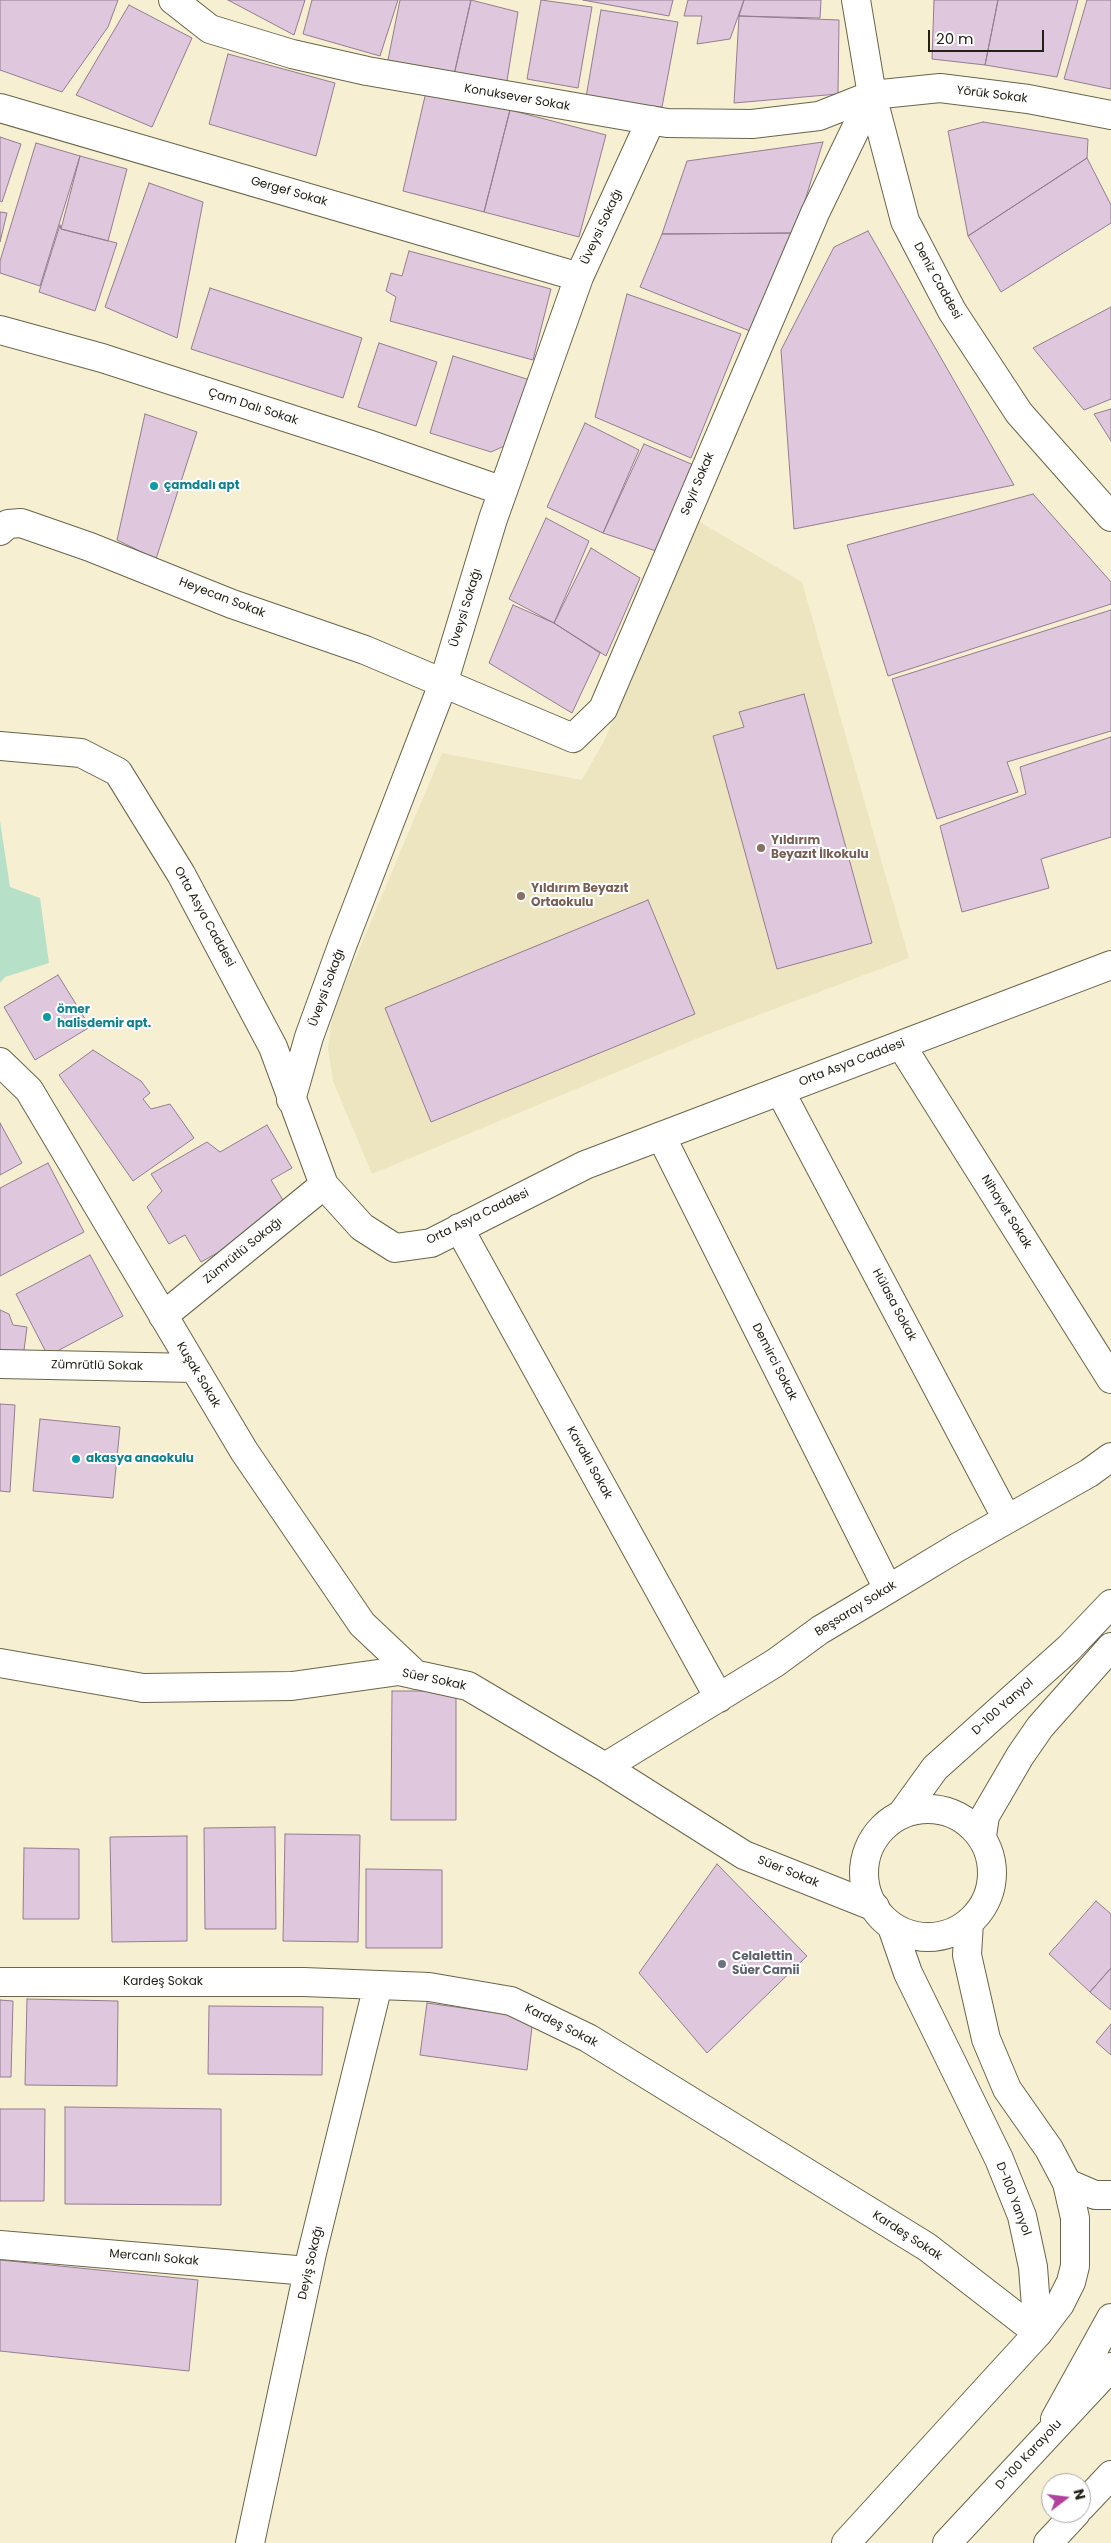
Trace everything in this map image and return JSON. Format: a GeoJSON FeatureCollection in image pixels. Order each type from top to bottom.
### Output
{"type":"FeatureCollection","features":[{"type":"Feature","properties":{"kind":"main road","name":"Konuksever Sokak"},"geometry":{"type":"LineString","coordinates":[[173,0],[210,29],[292,54],[367,71],[667,123],[752,124],[819,116],[872,95]]}},
{"type":"Feature","properties":{"kind":"main road","name":"Deniz Caddesi"},"geometry":{"type":"LineString","coordinates":[[856,0],[872,95],[905,222],[952,311],[1019,413],[1111,517]]}},
{"type":"Feature","properties":{"kind":"main road","name":"Yörük Sokak"},"geometry":{"type":"LineString","coordinates":[[872,95],[940,88],[1028,100],[1111,115]]}},
{"type":"Feature","properties":{"kind":"main road","name":"Seyir Sokak"},"geometry":{"type":"LineString","coordinates":[[443,684],[573,738],[603,709],[812,222],[872,95]]}},
{"type":"Feature","properties":{"kind":"main road","name":"Gergef Sokak"},"geometry":{"type":"LineString","coordinates":[[0,108],[579,277]]}},
{"type":"Feature","properties":{"kind":"main road","name":"Üveysi Sokağı"},"geometry":{"type":"LineString","coordinates":[[291,1100],[309,1037],[342,946],[443,684],[503,491],[579,277],[650,120]]}},
{"type":"Feature","properties":{"kind":"main road","name":"Çam Dalı Sokak"},"geometry":{"type":"LineString","coordinates":[[0,330],[121,364],[365,443],[503,491]]}},
{"type":"Feature","properties":{"kind":"main road","name":"Heyecan Sokak"},"geometry":{"type":"LineString","coordinates":[[0,531],[8,524],[21,523],[90,547],[232,604],[365,650],[443,684]]}},
{"type":"Feature","properties":{"kind":"main road","name":"Orta Asya Caddesi"},"geometry":{"type":"LineString","coordinates":[[0,746],[81,754],[118,772],[181,874],[273,1047],[324,1185],[362,1227],[396,1248],[431,1243],[585,1165],[1111,965]]}},
{"type":"Feature","properties":{"kind":"main road","name":"Nihayet Sokak"},"geometry":{"type":"LineString","coordinates":[[901,1045],[1111,1379]]}},
{"type":"Feature","properties":{"kind":"main road","name":"Kuşak Sokak"},"geometry":{"type":"LineString","coordinates":[[0,1062],[29,1090],[244,1451],[362,1624],[416,1675]]}},
{"type":"Feature","properties":{"kind":"main road","name":"Hülasa Sokak"},"geometry":{"type":"LineString","coordinates":[[780,1091],[1007,1519]]}},
{"type":"Feature","properties":{"kind":"main road","name":"Demirci Sokak"},"geometry":{"type":"LineString","coordinates":[[661,1136],[888,1589]]}},
{"type":"Feature","properties":{"kind":"main road","name":"Zümrütlü Sokağı"},"geometry":{"type":"LineString","coordinates":[[163,1316],[324,1185]]}},
{"type":"Feature","properties":{"kind":"main road","name":"Kavaklı Sokak"},"geometry":{"type":"LineString","coordinates":[[459,1228],[719,1698]]}},
{"type":"Feature","properties":{"kind":"main road","name":"Zümrütlü Sokak"},"geometry":{"type":"LineString","coordinates":[[0,1364],[194,1368]]}},
{"type":"Feature","properties":{"kind":"main road","name":"Beşsaray Sokak"},"geometry":{"type":"LineString","coordinates":[[606,1767],[775,1663],[820,1630],[1007,1519],[1089,1473],[1111,1457]]}},
{"type":"Feature","properties":{"kind":"main road","name":"D-100 Yanyol"},"geometry":{"type":"LineString","coordinates":[[901,1814],[935,1768],[1069,1648],[1111,1604]]}},
{"type":"Feature","properties":{"kind":"main road"},"geometry":{"type":"LineString","coordinates":[[982,1836],[985,1816],[1020,1756],[1040,1727],[1111,1647]]}},
{"type":"Feature","properties":{"kind":"main road","name":"Süer Sokak"},"geometry":{"type":"LineString","coordinates":[[0,1663],[143,1688],[292,1686],[399,1671],[468,1686],[606,1767],[744,1854],[884,1917]]}},
{"type":"Feature","properties":{"kind":"main road"},"geometry":{"type":"LineString","coordinates":[[920,1809],[940,1810],[960,1817],[982,1836],[992,1867],[991,1888],[982,1907],[969,1922],[951,1932],[930,1936],[909,1934],[884,1917],[866,1888],[864,1866],[868,1853],[882,1828],[901,1814],[920,1809]]}},
{"type":"Feature","properties":{"kind":"main road","name":"D-100 Yanyol"},"geometry":{"type":"LineString","coordinates":[[884,1917],[908,1973],[998,2159],[1022,2216],[1033,2267],[1038,2333]]}},
{"type":"Feature","properties":{"kind":"main road"},"geometry":{"type":"LineString","coordinates":[[846,2543],[1038,2333],[1060,2304],[1071,2282],[1075,2266],[1075,2218],[1067,2183],[1049,2149],[1007,2089],[986,2039],[966,1955],[969,1922]]}},
{"type":"Feature","properties":{"kind":"main road","name":"Kardeş Sokak"},"geometry":{"type":"LineString","coordinates":[[0,1982],[304,1982],[429,1987],[511,2001],[588,2038],[927,2247],[1038,2333]]}},
{"type":"Feature","properties":{"kind":"main road","name":"Deyiş Sokağı"},"geometry":{"type":"LineString","coordinates":[[250,2543],[308,2271],[378,1985]]}},
{"type":"Feature","properties":{"kind":"main road"},"geometry":{"type":"LineString","coordinates":[[1067,2183],[1095,2195],[1111,2195]]}},
{"type":"Feature","properties":{"kind":"main road","name":"Mercanlı Sokak"},"geometry":{"type":"LineString","coordinates":[[0,2245],[308,2271]]}},
{"type":"Feature","properties":{"kind":"main road"},"geometry":{"type":"LineString","coordinates":[[1044,2439],[1111,2318]]}},
{"type":"Feature","properties":{"kind":"main road","name":"D-100 Karayolu"},"geometry":{"type":"LineString","coordinates":[[947,2543],[1111,2367]]}},
{"type":"Feature","properties":{"kind":"main road"},"geometry":{"type":"LineString","coordinates":[[1091,2496],[1111,2475]]}},
{"type":"Feature","properties":{"kind":"main road"},"geometry":{"type":"LineString","coordinates":[[1048,2543],[1067,2523]]}},
{"type":"Feature","properties":{"kind":"shaded area"},"geometry":{"type":"Polygon","coordinates":[[[698,521],[802,582],[909,958],[708,1034],[372,1174],[333,1081],[328,1049],[333,1012],[442,753],[582,780],[605,739],[698,521]]]}},
{"type":"Feature","properties":{"kind":"green space"},"geometry":{"type":"Polygon","coordinates":[[[0,821],[10,887],[40,898],[49,963],[5,977],[0,983],[0,821]]]}},
{"type":"Feature","properties":{"kind":"building"},"geometry":{"type":"Polygon","coordinates":[[[0,0],[118,0],[108,27],[62,92],[0,70],[0,0]]]}},
{"type":"Feature","properties":{"kind":"building"},"geometry":{"type":"Polygon","coordinates":[[[228,0],[305,0],[294,35],[228,0]]]}},
{"type":"Feature","properties":{"kind":"building"},"geometry":{"type":"Polygon","coordinates":[[[312,0],[398,0],[380,56],[303,34],[312,0]]]}},
{"type":"Feature","properties":{"kind":"building"},"geometry":{"type":"Polygon","coordinates":[[[400,0],[471,0],[454,75],[388,60],[400,0]]]}},
{"type":"Feature","properties":{"kind":"building"},"geometry":{"type":"Polygon","coordinates":[[[471,0],[518,12],[506,87],[454,75],[471,0]]]}},
{"type":"Feature","properties":{"kind":"building"},"geometry":{"type":"Polygon","coordinates":[[[541,0],[592,7],[578,88],[527,79],[541,0]]]}},
{"type":"Feature","properties":{"kind":"building"},"geometry":{"type":"Polygon","coordinates":[[[583,0],[673,0],[669,16],[583,0]]]}},
{"type":"Feature","properties":{"kind":"building"},"geometry":{"type":"Polygon","coordinates":[[[688,0],[744,0],[730,39],[697,44],[702,16],[684,16],[688,0]]]}},
{"type":"Feature","properties":{"kind":"building"},"geometry":{"type":"Polygon","coordinates":[[[744,0],[821,0],[820,18],[739,16],[744,0]]]}},
{"type":"Feature","properties":{"kind":"building"},"geometry":{"type":"Polygon","coordinates":[[[934,0],[998,0],[985,65],[932,59],[934,0]]]}},
{"type":"Feature","properties":{"kind":"building"},"geometry":{"type":"Polygon","coordinates":[[[998,0],[1078,0],[1057,77],[985,65],[998,0]]]}},
{"type":"Feature","properties":{"kind":"building"},"geometry":{"type":"Polygon","coordinates":[[[1087,0],[1111,0],[1111,89],[1064,79],[1087,0]]]}},
{"type":"Feature","properties":{"kind":"building"},"geometry":{"type":"Polygon","coordinates":[[[129,5],[192,38],[152,127],[76,95],[129,5]]]}},
{"type":"Feature","properties":{"kind":"building"},"geometry":{"type":"Polygon","coordinates":[[[601,10],[678,22],[662,107],[585,103],[601,10]]]}},
{"type":"Feature","properties":{"kind":"building"},"geometry":{"type":"Polygon","coordinates":[[[739,16],[839,20],[838,94],[734,103],[739,16]]]}},
{"type":"Feature","properties":{"kind":"building"},"geometry":{"type":"Polygon","coordinates":[[[228,54],[335,83],[316,156],[209,124],[228,54]]]}},
{"type":"Feature","properties":{"kind":"building"},"geometry":{"type":"Polygon","coordinates":[[[426,92],[510,110],[484,212],[403,191],[426,92]]]}},
{"type":"Feature","properties":{"kind":"building"},"geometry":{"type":"Polygon","coordinates":[[[510,110],[606,135],[579,237],[484,212],[510,110]]]}},
{"type":"Feature","properties":{"kind":"building"},"geometry":{"type":"Polygon","coordinates":[[[983,122],[1088,139],[1087,158],[968,236],[948,131],[983,122]]]}},
{"type":"Feature","properties":{"kind":"building"},"geometry":{"type":"Polygon","coordinates":[[[0,137],[21,144],[2,202],[0,201],[0,137]]]}},
{"type":"Feature","properties":{"kind":"building"},"geometry":{"type":"Polygon","coordinates":[[[823,142],[795,233],[662,234],[687,161],[823,142]]]}},
{"type":"Feature","properties":{"kind":"building"},"geometry":{"type":"Polygon","coordinates":[[[36,143],[80,156],[40,286],[0,273],[0,261],[36,143]]]}},
{"type":"Feature","properties":{"kind":"building"},"geometry":{"type":"Polygon","coordinates":[[[80,156],[127,169],[108,241],[61,229],[80,156]]]}},
{"type":"Feature","properties":{"kind":"building"},"geometry":{"type":"Polygon","coordinates":[[[1087,158],[1111,205],[1111,223],[1001,292],[968,236],[1087,158]]]}},
{"type":"Feature","properties":{"kind":"building"},"geometry":{"type":"Polygon","coordinates":[[[149,183],[203,202],[177,338],[105,307],[149,183]]]}},
{"type":"Feature","properties":{"kind":"building"},"geometry":{"type":"Polygon","coordinates":[[[0,212],[7,213],[0,242],[0,212]]]}},
{"type":"Feature","properties":{"kind":"building"},"geometry":{"type":"Polygon","coordinates":[[[60,225],[61,229],[117,243],[95,311],[39,292],[60,225]]]}},
{"type":"Feature","properties":{"kind":"building"},"geometry":{"type":"Polygon","coordinates":[[[868,231],[1014,485],[794,529],[781,350],[834,247],[868,231]]]}},
{"type":"Feature","properties":{"kind":"building"},"geometry":{"type":"Polygon","coordinates":[[[795,233],[755,333],[640,287],[662,234],[795,233]]]}},
{"type":"Feature","properties":{"kind":"building"},"geometry":{"type":"Polygon","coordinates":[[[409,251],[551,289],[533,360],[390,321],[396,297],[386,291],[391,273],[402,276],[409,251]]]}},
{"type":"Feature","properties":{"kind":"building"},"geometry":{"type":"Polygon","coordinates":[[[210,288],[362,338],[343,398],[191,349],[210,288]]]}},
{"type":"Feature","properties":{"kind":"building"},"geometry":{"type":"Polygon","coordinates":[[[627,294],[741,334],[691,458],[595,417],[627,294]]]}},
{"type":"Feature","properties":{"kind":"building"},"geometry":{"type":"Polygon","coordinates":[[[1111,307],[1111,399],[1084,410],[1033,348],[1111,307]]]}},
{"type":"Feature","properties":{"kind":"building"},"geometry":{"type":"Polygon","coordinates":[[[379,343],[437,362],[416,426],[358,407],[379,343]]]}},
{"type":"Feature","properties":{"kind":"building"},"geometry":{"type":"Polygon","coordinates":[[[453,356],[530,380],[511,443],[491,452],[430,433],[453,356]]]}},
{"type":"Feature","properties":{"kind":"building"},"geometry":{"type":"Polygon","coordinates":[[[1111,409],[1111,441],[1094,414],[1111,409]]]}},
{"type":"Feature","properties":{"kind":"building","name":"çamdalı apt"},"geometry":{"type":"Polygon","coordinates":[[[145,414],[197,432],[156,559],[117,540],[145,414]]]}},
{"type":"Feature","properties":{"kind":"building"},"geometry":{"type":"Polygon","coordinates":[[[585,423],[639,450],[603,533],[547,507],[585,423]]]}},
{"type":"Feature","properties":{"kind":"building"},"geometry":{"type":"Polygon","coordinates":[[[644,444],[696,466],[659,552],[603,533],[644,444]]]}},
{"type":"Feature","properties":{"kind":"building"},"geometry":{"type":"Polygon","coordinates":[[[1033,494],[1111,582],[1111,604],[888,676],[847,545],[1033,494]]]}},
{"type":"Feature","properties":{"kind":"building"},"geometry":{"type":"Polygon","coordinates":[[[546,518],[589,541],[554,623],[509,599],[546,518]]]}},
{"type":"Feature","properties":{"kind":"building"},"geometry":{"type":"Polygon","coordinates":[[[591,548],[640,578],[606,656],[554,623],[591,548]]]}},
{"type":"Feature","properties":{"kind":"building"},"geometry":{"type":"Polygon","coordinates":[[[513,605],[554,623],[600,653],[572,713],[489,663],[513,605]]]}},
{"type":"Feature","properties":{"kind":"building"},"geometry":{"type":"Polygon","coordinates":[[[1111,610],[1111,731],[1007,762],[1018,792],[937,819],[892,679],[1111,610]]]}},
{"type":"Feature","properties":{"kind":"building"},"geometry":{"type":"Polygon","coordinates":[[[804,694],[872,943],[777,969],[713,736],[744,727],[739,712],[804,694]]]}},
{"type":"Feature","properties":{"kind":"building"},"geometry":{"type":"Polygon","coordinates":[[[1111,737],[1111,837],[1041,859],[1049,888],[962,912],[940,826],[1026,794],[1020,767],[1111,737]]]}},
{"type":"Feature","properties":{"kind":"building"},"geometry":{"type":"Polygon","coordinates":[[[648,900],[695,1014],[431,1122],[385,1008],[648,900]]]}},
{"type":"Feature","properties":{"kind":"building","name":"ömer halisdemir apt."},"geometry":{"type":"Polygon","coordinates":[[[58,975],[90,1027],[35,1060],[4,1007],[58,975]]]}},
{"type":"Feature","properties":{"kind":"building"},"geometry":{"type":"Polygon","coordinates":[[[93,1050],[141,1081],[150,1093],[143,1099],[151,1109],[170,1104],[194,1138],[133,1181],[59,1075],[93,1050]]]}},
{"type":"Feature","properties":{"kind":"building"},"geometry":{"type":"Polygon","coordinates":[[[0,1123],[22,1163],[0,1175],[0,1123]]]}},
{"type":"Feature","properties":{"kind":"building"},"geometry":{"type":"Polygon","coordinates":[[[267,1125],[292,1168],[271,1180],[290,1212],[201,1262],[185,1235],[169,1244],[147,1207],[162,1191],[151,1174],[207,1142],[220,1152],[267,1125]]]}},
{"type":"Feature","properties":{"kind":"building"},"geometry":{"type":"Polygon","coordinates":[[[48,1163],[84,1232],[0,1276],[0,1188],[48,1163]]]}},
{"type":"Feature","properties":{"kind":"building"},"geometry":{"type":"Polygon","coordinates":[[[90,1255],[123,1316],[48,1356],[16,1294],[90,1255]]]}},
{"type":"Feature","properties":{"kind":"building"},"geometry":{"type":"Polygon","coordinates":[[[0,1310],[9,1314],[13,1325],[27,1327],[23,1358],[0,1355],[0,1310]]]}},
{"type":"Feature","properties":{"kind":"building"},"geometry":{"type":"Polygon","coordinates":[[[0,1404],[15,1405],[10,1492],[0,1491],[0,1404]]]}},
{"type":"Feature","properties":{"kind":"building","name":"akasya anaokulu"},"geometry":{"type":"Polygon","coordinates":[[[40,1419],[120,1427],[113,1498],[33,1491],[40,1419]]]}},
{"type":"Feature","properties":{"kind":"building"},"geometry":{"type":"Polygon","coordinates":[[[392,1691],[456,1691],[456,1820],[391,1820],[392,1691]]]}},
{"type":"Feature","properties":{"kind":"building"},"geometry":{"type":"Polygon","coordinates":[[[275,1827],[276,1929],[205,1929],[204,1828],[275,1827]]]}},
{"type":"Feature","properties":{"kind":"building"},"geometry":{"type":"Polygon","coordinates":[[[285,1834],[360,1835],[358,1942],[283,1941],[285,1834]]]}},
{"type":"Feature","properties":{"kind":"building"},"geometry":{"type":"Polygon","coordinates":[[[187,1836],[187,1941],[112,1942],[110,1837],[187,1836]]]}},
{"type":"Feature","properties":{"kind":"building"},"geometry":{"type":"Polygon","coordinates":[[[24,1848],[79,1849],[79,1919],[23,1919],[24,1848]]]}},
{"type":"Feature","properties":{"kind":"building","name":"Celalettin Süer Camii"},"geometry":{"type":"Polygon","coordinates":[[[717,1864],[807,1956],[707,2053],[639,1973],[717,1864]]]}},
{"type":"Feature","properties":{"kind":"building"},"geometry":{"type":"Polygon","coordinates":[[[366,1869],[442,1870],[442,1948],[366,1948],[366,1869]]]}},
{"type":"Feature","properties":{"kind":"building"},"geometry":{"type":"Polygon","coordinates":[[[1096,1901],[1111,1914],[1111,1968],[1090,1992],[1049,1954],[1096,1901]]]}},
{"type":"Feature","properties":{"kind":"building"},"geometry":{"type":"Polygon","coordinates":[[[1111,1968],[1111,2010],[1090,1992],[1111,1968]]]}},
{"type":"Feature","properties":{"kind":"building"},"geometry":{"type":"Polygon","coordinates":[[[27,1999],[118,2001],[117,2086],[25,2085],[27,1999]]]}},
{"type":"Feature","properties":{"kind":"building"},"geometry":{"type":"Polygon","coordinates":[[[0,2000],[13,2001],[11,2077],[0,2077],[0,2000]]]}},
{"type":"Feature","properties":{"kind":"building"},"geometry":{"type":"Polygon","coordinates":[[[427,2003],[533,2018],[527,2070],[420,2055],[427,2003]]]}},
{"type":"Feature","properties":{"kind":"building"},"geometry":{"type":"Polygon","coordinates":[[[209,2006],[323,2007],[322,2075],[208,2074],[209,2006]]]}},
{"type":"Feature","properties":{"kind":"building"},"geometry":{"type":"Polygon","coordinates":[[[1111,2024],[1111,2055],[1096,2042],[1111,2024]]]}},
{"type":"Feature","properties":{"kind":"building"},"geometry":{"type":"Polygon","coordinates":[[[65,2107],[221,2109],[221,2205],[65,2204],[65,2107]]]}},
{"type":"Feature","properties":{"kind":"building"},"geometry":{"type":"Polygon","coordinates":[[[0,2109],[45,2109],[44,2201],[0,2201],[0,2109]]]}},
{"type":"Feature","properties":{"kind":"building"},"geometry":{"type":"Polygon","coordinates":[[[0,2260],[198,2280],[189,2371],[0,2351],[0,2260]]]}},
{"type":"Feature","properties":{"kind":"place","name":"çamdalı apt"},"geometry":{"type":"Point","coordinates":[154,486]}},
{"type":"Feature","properties":{"kind":"place","name":"Yıldırım Beyazıt İlkokulu"},"geometry":{"type":"Point","coordinates":[761,848]}},
{"type":"Feature","properties":{"kind":"place","name":"Yıldırım Beyazıt Ortaokulu"},"geometry":{"type":"Point","coordinates":[521,896]}},
{"type":"Feature","properties":{"kind":"place","name":"ömer halisdemir apt."},"geometry":{"type":"Point","coordinates":[47,1017]}},
{"type":"Feature","properties":{"kind":"place","name":"akasya anaokulu"},"geometry":{"type":"Point","coordinates":[76,1459]}},
{"type":"Feature","properties":{"kind":"place","name":"Celalettin Süer Camii"},"geometry":{"type":"Point","coordinates":[722,1964]}}]}
